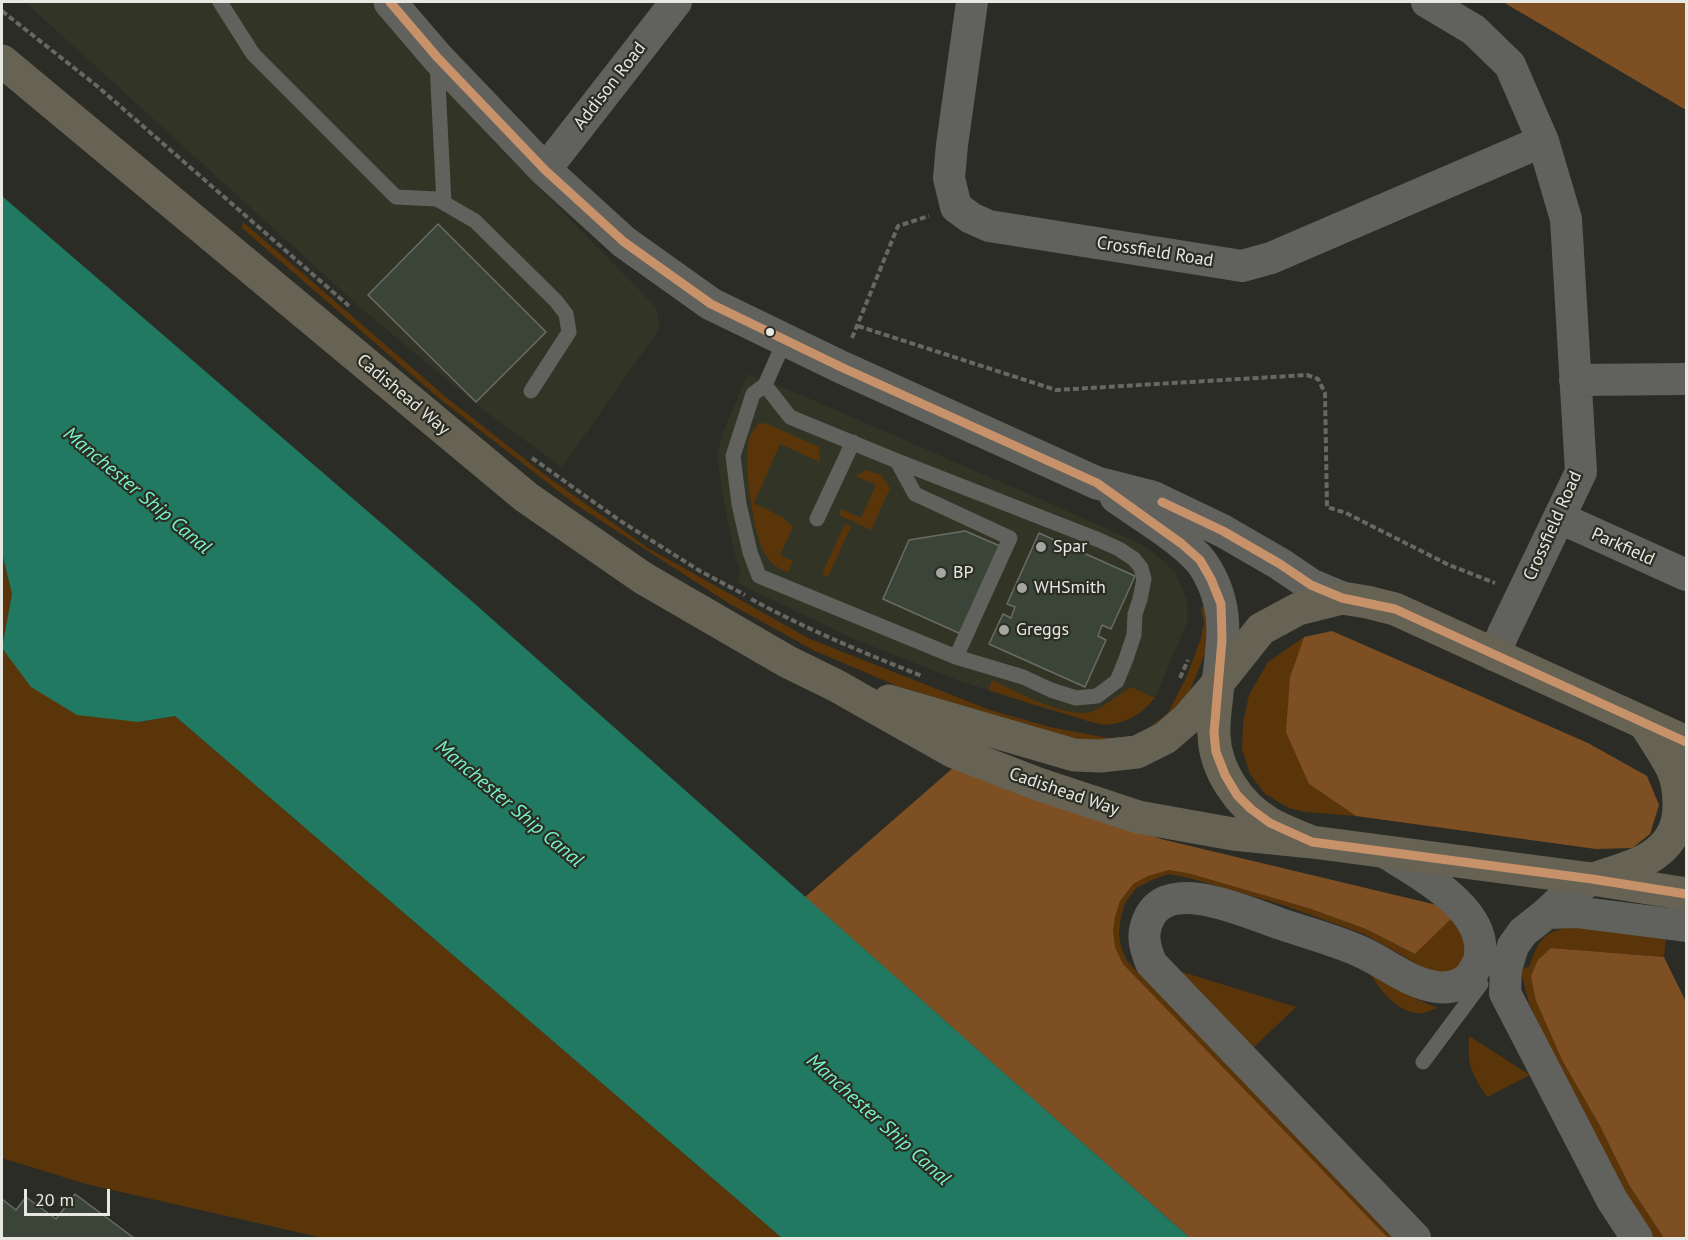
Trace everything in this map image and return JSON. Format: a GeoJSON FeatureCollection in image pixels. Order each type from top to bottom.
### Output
{"type":"FeatureCollection","features":[{"type":"Feature","properties":{"kind":"highway","name":"Cadishead Way"},"geometry":{"type":"LineString","coordinates":[[2,61],[526,497],[643,578],[788,662],[835,685],[952,752],[1137,817],[1233,834],[1312,842]]}},
{"type":"Feature","properties":{"kind":"highway","name":"Cadishead Way"},"geometry":{"type":"LineString","coordinates":[[835,685],[1074,755],[1101,756],[1137,752],[1165,738],[1187,719],[1261,629],[1298,609],[1342,598]]}},
{"type":"Feature","properties":{"kind":"highway"},"geometry":{"type":"LineString","coordinates":[[1342,598],[1395,609],[1686,742]]}},
{"type":"Feature","properties":{"kind":"highway"},"geometry":{"type":"LineString","coordinates":[[1218,683],[1214,733],[1216,752],[1225,775],[1238,795],[1251,809],[1270,823],[1312,842],[1592,879],[1686,894]]}},
{"type":"Feature","properties":{"kind":"highway"},"geometry":{"type":"LineString","coordinates":[[1592,879],[1644,861],[1662,850],[1670,840],[1676,826],[1679,795],[1673,770],[1645,724]]}},
{"type":"Feature","properties":{"kind":"main road"},"geometry":{"type":"LineString","coordinates":[[390,2],[437,57],[545,170],[624,242],[711,304],[841,367],[1098,483],[1152,496],[1223,531],[1311,585],[1342,598]]}},
{"type":"Feature","properties":{"kind":"main road"},"geometry":{"type":"LineString","coordinates":[[1098,483],[1182,544],[1200,560],[1221,604],[1222,640],[1218,683]]}},
{"type":"Feature","properties":{"kind":"street","name":"Addison Road"},"geometry":{"type":"LineString","coordinates":[[545,170],[676,2]]}},
{"type":"Feature","properties":{"kind":"street"},"geometry":{"type":"LineString","coordinates":[[956,207],[949,178],[972,2]]}},
{"type":"Feature","properties":{"kind":"street","name":"Crossfield Road"},"geometry":{"type":"LineString","coordinates":[[1427,2],[1474,30],[1510,65],[1543,141],[1566,219],[1581,472],[1494,655]]}},
{"type":"Feature","properties":{"kind":"street","name":"Crossfield Road"},"geometry":{"type":"LineString","coordinates":[[956,207],[971,218],[989,226],[1242,266],[1271,258],[1543,141]]}},
{"type":"Feature","properties":{"kind":"street"},"geometry":{"type":"LineString","coordinates":[[1575,380],[1686,379]]}},
{"type":"Feature","properties":{"kind":"street","name":"Parkfield"},"geometry":{"type":"LineString","coordinates":[[1560,518],[1686,575]]}},
{"type":"Feature","properties":{"kind":"street"},"geometry":{"type":"LineString","coordinates":[[1386,853],[1439,887],[1461,908],[1476,927],[1480,945],[1479,960],[1485,985],[1637,1239]]}},
{"type":"Feature","properties":{"kind":"street"},"geometry":{"type":"LineString","coordinates":[[1415,1239],[1151,963],[1145,946],[1145,926],[1153,911],[1167,900],[1183,897],[1209,900],[1359,951],[1409,978],[1438,987],[1485,985],[1506,969],[1513,946],[1524,932],[1564,897],[1592,879]]}},
{"type":"Feature","properties":{"kind":"street"},"geometry":{"type":"LineString","coordinates":[[1547,914],[1576,912],[1686,926]]}},
{"type":"Feature","properties":{"kind":"lane"},"geometry":{"type":"LineString","coordinates":[[220,2],[253,54],[396,197],[437,199],[475,221],[556,301],[566,314],[569,332],[531,391]]}},
{"type":"Feature","properties":{"kind":"lane"},"geometry":{"type":"LineString","coordinates":[[437,57],[444,203]]}},
{"type":"Feature","properties":{"kind":"lane"},"geometry":{"type":"LineString","coordinates":[[765,385],[790,417],[1099,540],[1134,559],[1141,568],[1144,579],[1135,614],[1134,635],[1117,681],[1097,696],[1076,698],[1051,690],[1023,676],[956,657],[759,576],[750,552],[733,456],[753,394],[765,385],[786,340]]}},
{"type":"Feature","properties":{"kind":"lane"},"geometry":{"type":"LineString","coordinates":[[817,519],[853,442]]}},
{"type":"Feature","properties":{"kind":"lane"},"geometry":{"type":"LineString","coordinates":[[897,461],[915,494],[1010,538],[956,657]]}},
{"type":"Feature","properties":{"kind":"lane"},"geometry":{"type":"LineString","coordinates":[[1423,1062],[1485,985]]}},
{"type":"Feature","properties":{"kind":"path"},"geometry":{"type":"LineString","coordinates":[[2,11],[97,86],[352,309]]}},
{"type":"Feature","properties":{"kind":"path"},"geometry":{"type":"LineString","coordinates":[[841,367],[898,226],[956,207]]}},
{"type":"Feature","properties":{"kind":"path"},"geometry":{"type":"LineString","coordinates":[[858,326],[1056,390],[1307,375],[1318,379],[1325,393],[1327,507],[1346,513],[1449,565],[1522,594]]}},
{"type":"Feature","properties":{"kind":"path"},"geometry":{"type":"LineString","coordinates":[[526,454],[619,520],[700,571],[776,613],[858,651],[923,676]]}},
{"type":"Feature","properties":{"kind":"path"},"geometry":{"type":"LineString","coordinates":[[1180,679],[1191,653]]}},
{"type":"Feature","properties":{"kind":"shaded area"},"geometry":{"type":"Polygon","coordinates":[[[25,2],[370,2],[494,142],[656,307],[660,328],[562,467],[486,412],[362,309],[25,2]]]}},
{"type":"Feature","properties":{"kind":"shaded area"},"geometry":{"type":"Polygon","coordinates":[[[1503,2],[1686,2],[1686,110],[1503,2]]]}},
{"type":"Feature","properties":{"kind":"shaded area"},"geometry":{"type":"Polygon","coordinates":[[[243,222],[447,398],[545,475],[648,548],[810,639],[990,710],[1050,727],[1118,740],[1142,733],[1168,713],[1187,676],[1201,638],[1204,622],[1201,608],[1212,602],[1212,637],[1180,714],[1117,751],[900,687],[815,651],[730,604],[575,504],[440,399],[242,228],[243,222]]]}},
{"type":"Feature","properties":{"kind":"shaded area"},"geometry":{"type":"Polygon","coordinates":[[[748,374],[1063,509],[1153,552],[1175,572],[1187,602],[1188,620],[1155,698],[1142,712],[1113,724],[1099,723],[1046,709],[957,680],[849,637],[736,582],[741,571],[736,559],[725,508],[717,456],[722,434],[748,374]]]}},
{"type":"Feature","properties":{"kind":"shaded area"},"geometry":{"type":"Polygon","coordinates":[[[765,423],[819,447],[820,462],[780,444],[754,503],[782,517],[793,527],[780,555],[793,561],[788,572],[773,563],[761,546],[750,496],[747,460],[750,436],[758,424],[765,423]]]}},
{"type":"Feature","properties":{"kind":"shaded area"},"geometry":{"type":"Polygon","coordinates":[[[866,470],[881,475],[890,488],[871,530],[839,515],[841,509],[861,518],[876,485],[856,476],[866,470]]]}},
{"type":"Feature","properties":{"kind":"shaded area"},"geometry":{"type":"Polygon","coordinates":[[[845,524],[851,526],[828,577],[822,574],[845,524]]]}},
{"type":"Feature","properties":{"kind":"shaded area"},"geometry":{"type":"Polygon","coordinates":[[[2,553],[12,594],[2,648],[2,553]]]}},
{"type":"Feature","properties":{"kind":"shaded area"},"geometry":{"type":"Polygon","coordinates":[[[1332,631],[1588,743],[1647,776],[1659,805],[1650,834],[1632,848],[1596,849],[1356,816],[1309,784],[1286,732],[1290,677],[1304,637],[1332,631]]]}},
{"type":"Feature","properties":{"kind":"shaded area"},"geometry":{"type":"Polygon","coordinates":[[[1304,637],[1290,677],[1309,784],[1356,816],[1305,812],[1289,808],[1265,794],[1250,774],[1242,749],[1243,723],[1249,695],[1268,662],[1304,637]]]}},
{"type":"Feature","properties":{"kind":"shaded area"},"geometry":{"type":"Polygon","coordinates":[[[2,648],[138,722],[175,716],[782,1238],[321,1238],[86,1184],[2,1158],[2,648]]]}},
{"type":"Feature","properties":{"kind":"shaded area"},"geometry":{"type":"Polygon","coordinates":[[[992,680],[1054,708],[1080,713],[1095,710],[1131,687],[1155,698],[1131,718],[1119,723],[1103,724],[989,690],[992,680]]]}},
{"type":"Feature","properties":{"kind":"shaded area"},"geometry":{"type":"Polygon","coordinates":[[[954,767],[1161,839],[1437,905],[1453,917],[1415,954],[1366,929],[1308,908],[1191,874],[1169,870],[1148,876],[1133,884],[1120,901],[1115,917],[1113,931],[1115,947],[1123,964],[1388,1238],[1190,1238],[805,897],[954,767]]]}},
{"type":"Feature","properties":{"kind":"shaded area"},"geometry":{"type":"Polygon","coordinates":[[[1169,870],[1191,874],[1308,908],[1366,929],[1415,954],[1453,917],[1463,933],[1466,956],[1457,969],[1448,973],[1437,973],[1364,934],[1280,904],[1169,874],[1136,888],[1125,903],[1121,916],[1119,933],[1121,947],[1127,961],[1396,1238],[1388,1238],[1123,964],[1113,939],[1114,922],[1119,904],[1134,883],[1169,870]]]}},
{"type":"Feature","properties":{"kind":"shaded area"},"geometry":{"type":"Polygon","coordinates":[[[1573,927],[1666,938],[1664,957],[1551,948],[1536,1001],[1562,1060],[1600,1126],[1629,1185],[1664,1238],[1654,1238],[1622,1191],[1529,1003],[1520,969],[1529,967],[1539,944],[1548,934],[1573,927]]]}},
{"type":"Feature","properties":{"kind":"shaded area"},"geometry":{"type":"Polygon","coordinates":[[[1551,948],[1664,957],[1686,1002],[1686,1238],[1664,1238],[1629,1185],[1600,1126],[1562,1060],[1536,1001],[1531,976],[1538,960],[1551,948]]]}},
{"type":"Feature","properties":{"kind":"shaded area"},"geometry":{"type":"Polygon","coordinates":[[[1179,971],[1296,1007],[1251,1050],[1179,971]]]}},
{"type":"Feature","properties":{"kind":"shaded area"},"geometry":{"type":"Polygon","coordinates":[[[1370,972],[1411,996],[1438,1008],[1416,1013],[1399,1007],[1379,987],[1370,972]]]}},
{"type":"Feature","properties":{"kind":"shaded area"},"geometry":{"type":"Polygon","coordinates":[[[1469,1036],[1530,1075],[1487,1097],[1471,1068],[1469,1036]]]}},
{"type":"Feature","properties":{"kind":"water","name":"Manchester Ship Canal"},"geometry":{"type":"Polygon","coordinates":[[[2,196],[474,603],[1190,1238],[782,1238],[175,716],[138,722],[77,715],[31,687],[2,648],[12,594],[2,553],[2,196]]]}},
{"type":"Feature","properties":{"kind":"building"},"geometry":{"type":"Polygon","coordinates":[[[438,224],[546,332],[476,402],[368,295],[438,224]]]}},
{"type":"Feature","properties":{"kind":"building","name":"BP"},"geometry":{"type":"Polygon","coordinates":[[[965,531],[1000,546],[961,634],[883,599],[909,540],[965,531]]]}},
{"type":"Feature","properties":{"kind":"building"},"geometry":{"type":"Polygon","coordinates":[[[1039,533],[1135,576],[1111,629],[1102,625],[1098,636],[1106,640],[1085,687],[989,644],[1003,614],[1011,618],[1015,607],[1007,604],[1039,533]]]}},
{"type":"Feature","properties":{"kind":"building"},"geometry":{"type":"Polygon","coordinates":[[[75,1194],[134,1238],[2,1238],[2,1199],[16,1210],[26,1197],[56,1219],[75,1194]]]}},
{"type":"Feature","properties":{"kind":"transit line"},"geometry":{"type":"LineString","coordinates":[[390,2],[437,57],[545,170],[624,242],[711,304],[841,367],[1097,483],[1182,544],[1200,560],[1221,604],[1222,640],[1214,733],[1216,752],[1225,775],[1237,795],[1270,823],[1312,842],[1592,879],[1686,894]]}},
{"type":"Feature","properties":{"kind":"transit line"},"geometry":{"type":"LineString","coordinates":[[1162,502],[1223,531],[1311,585],[1342,598],[1395,609],[1686,742]]}},
{"type":"Feature","properties":{"kind":"place","name":"Spar"},"geometry":{"type":"Point","coordinates":[1041,547]}},
{"type":"Feature","properties":{"kind":"place","name":"BP"},"geometry":{"type":"Point","coordinates":[941,573]}},
{"type":"Feature","properties":{"kind":"place","name":"WHSmith"},"geometry":{"type":"Point","coordinates":[1022,588]}},
{"type":"Feature","properties":{"kind":"place","name":"Greggs"},"geometry":{"type":"Point","coordinates":[1004,630]}}]}
